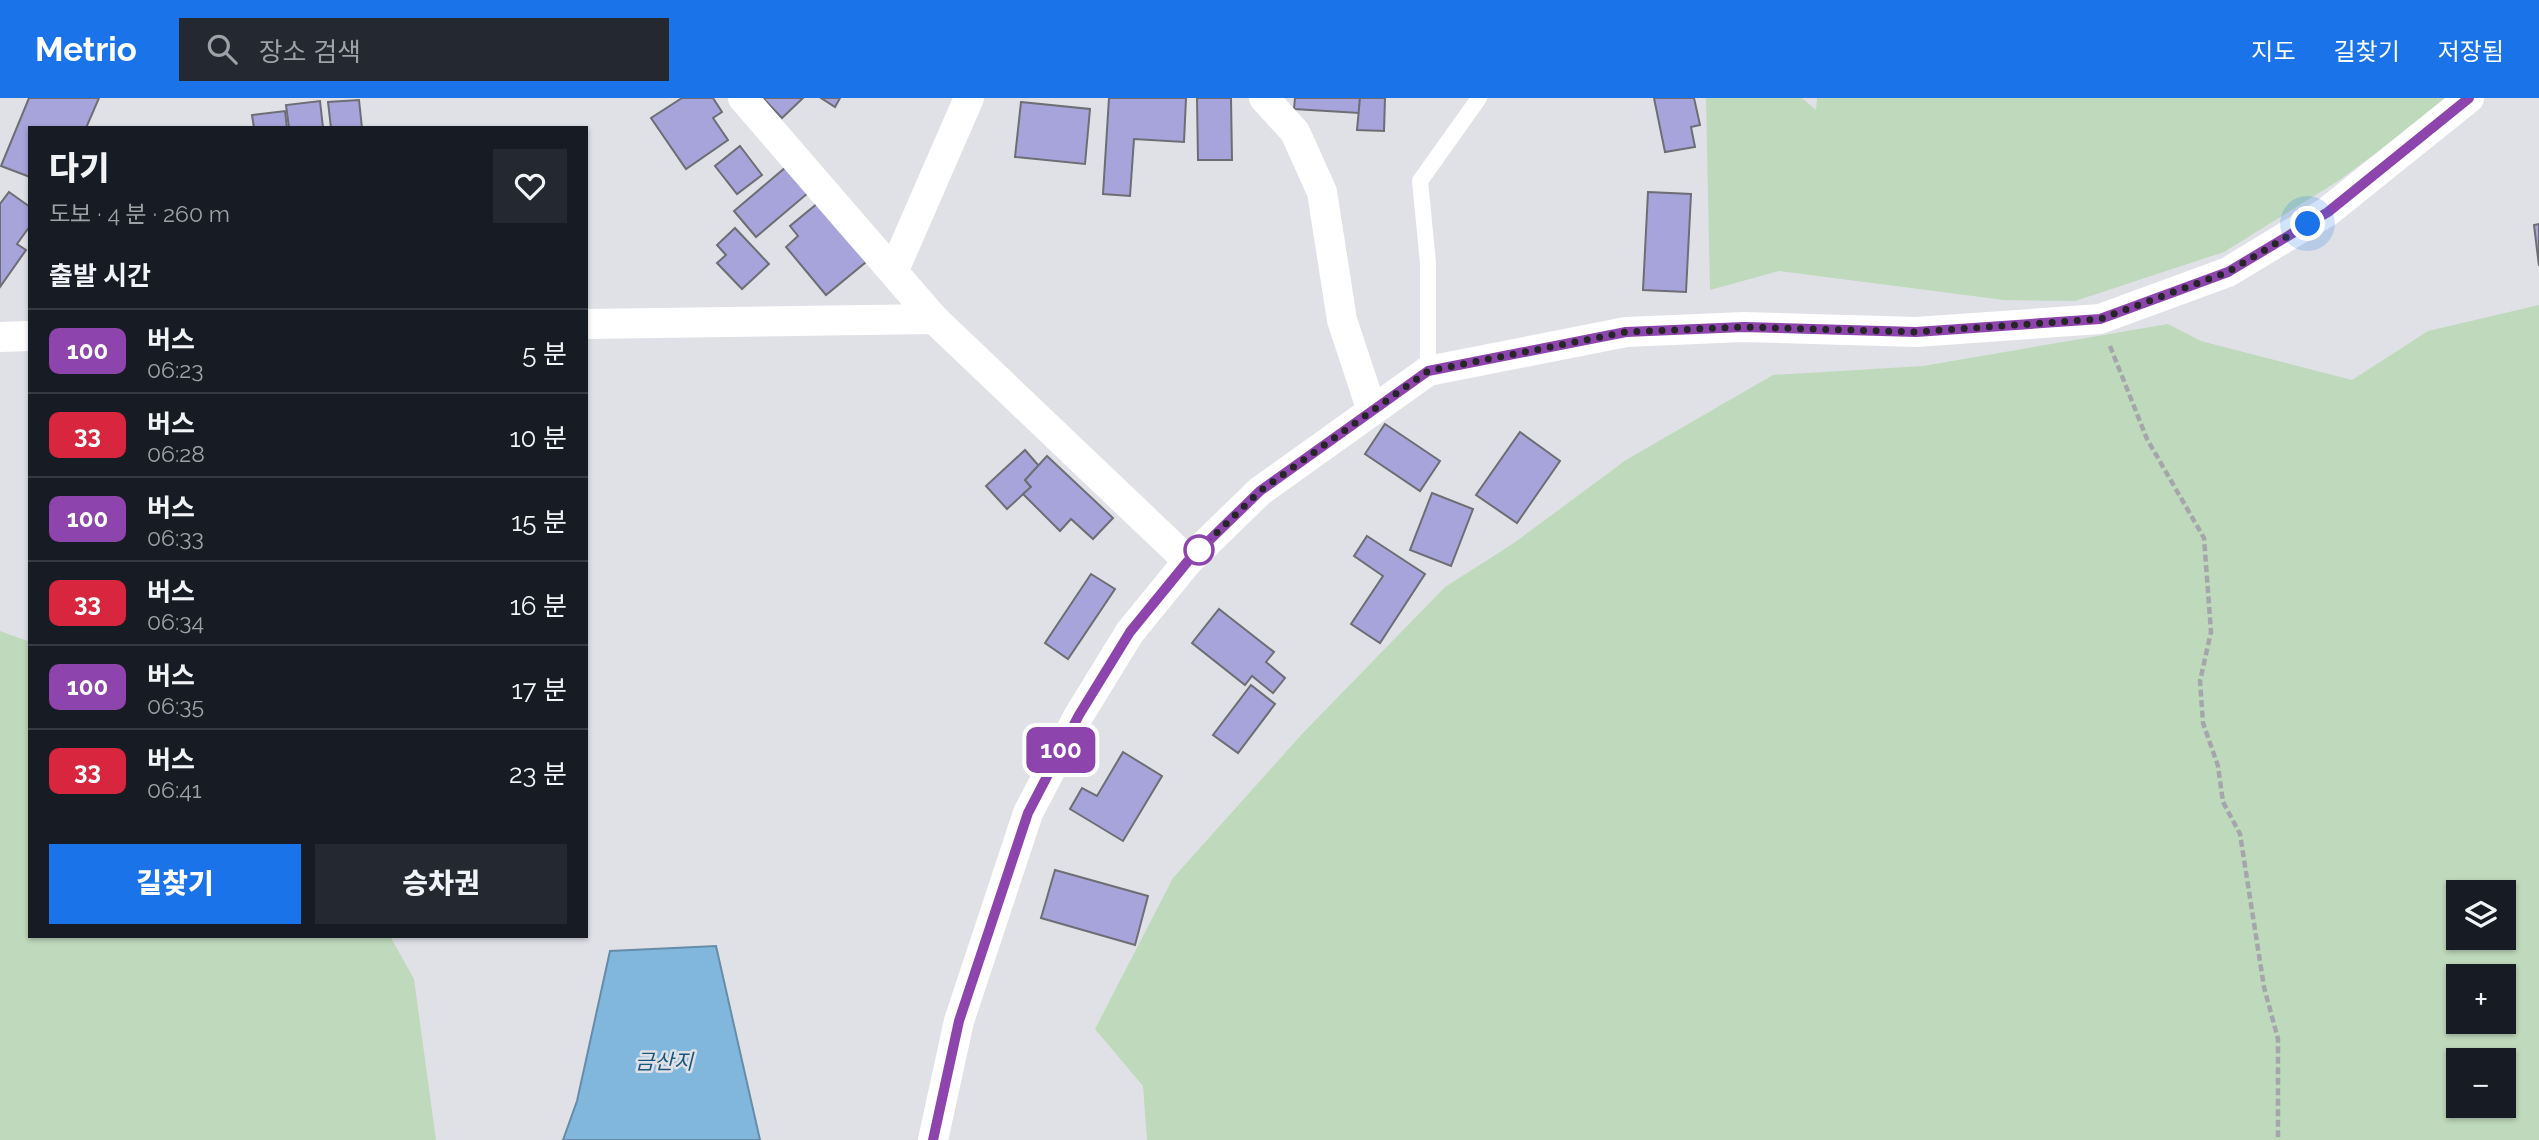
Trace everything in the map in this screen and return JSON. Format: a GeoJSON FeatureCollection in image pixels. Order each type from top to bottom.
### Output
{"type":"FeatureCollection","features":[{"type":"Feature","properties":{"kind":"street"},"geometry":{"type":"LineString","coordinates":[[743,98],[934,319],[1188,561]]}},
{"type":"Feature","properties":{"kind":"street"},"geometry":{"type":"LineString","coordinates":[[894,270],[969,98]]}},
{"type":"Feature","properties":{"kind":"street"},"geometry":{"type":"LineString","coordinates":[[1264,98],[1295,132],[1322,192],[1342,320],[1372,411]]}},
{"type":"Feature","properties":{"kind":"street"},"geometry":{"type":"LineString","coordinates":[[933,1140],[959,1021],[1028,813],[1079,715],[1130,632],[1188,561],[1260,491],[1428,371],[1626,332],[1744,327],[1916,332],[2100,319],[2228,272],[2316,219],[2469,98]]}},
{"type":"Feature","properties":{"kind":"street"},"geometry":{"type":"LineString","coordinates":[[588,324],[934,319]]}},
{"type":"Feature","properties":{"kind":"street"},"geometry":{"type":"LineString","coordinates":[[0,337],[28,336]]}},
{"type":"Feature","properties":{"kind":"lane"},"geometry":{"type":"LineString","coordinates":[[1428,371],[1428,263],[1420,181],[1479,98]]}},
{"type":"Feature","properties":{"kind":"path"},"geometry":{"type":"LineString","coordinates":[[2100,319],[2147,439],[2204,538],[2211,632],[2200,681],[2203,723],[2218,766],[2223,802],[2240,834],[2261,975],[2278,1039],[2278,1140]]}},
{"type":"Feature","properties":{"kind":"green space"},"geometry":{"type":"Polygon","coordinates":[[[1706,98],[1802,98],[1816,110],[1817,98],[2451,98],[2338,181],[2224,252],[2075,301],[2004,300],[1779,271],[1710,290],[1706,98]]]}},
{"type":"Feature","properties":{"kind":"green space"},"geometry":{"type":"Polygon","coordinates":[[[2539,305],[2539,1140],[1147,1140],[1143,1086],[1095,1029],[1173,878],[1302,734],[1445,587],[1514,543],[1626,460],[1773,375],[1923,366],[2168,324],[2201,341],[2352,380],[2428,331],[2539,305]]]}},
{"type":"Feature","properties":{"kind":"green space"},"geometry":{"type":"Polygon","coordinates":[[[0,631],[28,641],[28,938],[391,938],[414,979],[436,1140],[0,1140],[0,631]]]}},
{"type":"Feature","properties":{"kind":"water","name":"금산지"},"geometry":{"type":"Polygon","coordinates":[[[716,946],[760,1140],[563,1140],[577,1101],[610,951],[716,946]]]}},
{"type":"Feature","properties":{"kind":"building"},"geometry":{"type":"Polygon","coordinates":[[[29,98],[99,98],[87,126],[28,126],[28,176],[1,166],[29,98]]]}},
{"type":"Feature","properties":{"kind":"building"},"geometry":{"type":"Polygon","coordinates":[[[682,98],[713,98],[722,112],[713,118],[728,140],[686,169],[651,118],[682,98]]]}},
{"type":"Feature","properties":{"kind":"building"},"geometry":{"type":"Polygon","coordinates":[[[763,98],[803,98],[782,118],[763,98]]]}},
{"type":"Feature","properties":{"kind":"building"},"geometry":{"type":"Polygon","coordinates":[[[821,98],[840,98],[835,107],[821,98]]]}},
{"type":"Feature","properties":{"kind":"building"},"geometry":{"type":"Polygon","coordinates":[[[1109,98],[1186,98],[1184,142],[1134,139],[1130,196],[1103,194],[1109,98]]]}},
{"type":"Feature","properties":{"kind":"building"},"geometry":{"type":"Polygon","coordinates":[[[1197,98],[1231,98],[1232,160],[1198,160],[1197,98]]]}},
{"type":"Feature","properties":{"kind":"building"},"geometry":{"type":"Polygon","coordinates":[[[1295,98],[1360,98],[1359,113],[1294,109],[1295,98]]]}},
{"type":"Feature","properties":{"kind":"building"},"geometry":{"type":"Polygon","coordinates":[[[1360,98],[1385,98],[1384,131],[1357,130],[1360,98]]]}},
{"type":"Feature","properties":{"kind":"building"},"geometry":{"type":"Polygon","coordinates":[[[1654,98],[1694,98],[1700,125],[1691,127],[1695,147],[1665,152],[1654,98]]]}},
{"type":"Feature","properties":{"kind":"building"},"geometry":{"type":"Polygon","coordinates":[[[359,100],[362,126],[331,126],[328,102],[359,100]]]}},
{"type":"Feature","properties":{"kind":"building"},"geometry":{"type":"Polygon","coordinates":[[[320,101],[323,126],[289,126],[286,105],[320,101]]]}},
{"type":"Feature","properties":{"kind":"building"},"geometry":{"type":"Polygon","coordinates":[[[1021,102],[1090,109],[1085,164],[1015,157],[1021,102]]]}},
{"type":"Feature","properties":{"kind":"building"},"geometry":{"type":"Polygon","coordinates":[[[285,111],[287,126],[254,126],[252,115],[285,111]]]}},
{"type":"Feature","properties":{"kind":"building"},"geometry":{"type":"Polygon","coordinates":[[[740,146],[762,175],[737,194],[715,166],[740,146]]]}},
{"type":"Feature","properties":{"kind":"building"},"geometry":{"type":"Polygon","coordinates":[[[786,167],[808,193],[756,237],[734,211],[786,167]]]}},
{"type":"Feature","properties":{"kind":"building"},"geometry":{"type":"Polygon","coordinates":[[[9,192],[28,206],[28,229],[17,244],[26,250],[0,287],[0,204],[9,192]]]}},
{"type":"Feature","properties":{"kind":"building"},"geometry":{"type":"Polygon","coordinates":[[[1648,192],[1691,194],[1686,292],[1643,290],[1648,192]]]}},
{"type":"Feature","properties":{"kind":"building"},"geometry":{"type":"Polygon","coordinates":[[[818,203],[866,262],[826,295],[786,247],[798,236],[790,226],[818,203]]]}},
{"type":"Feature","properties":{"kind":"building"},"geometry":{"type":"Polygon","coordinates":[[[2539,224],[2539,266],[2534,225],[2539,224]]]}},
{"type":"Feature","properties":{"kind":"building"},"geometry":{"type":"Polygon","coordinates":[[[735,228],[769,264],[742,289],[717,263],[726,255],[717,245],[735,228]]]}},
{"type":"Feature","properties":{"kind":"building"},"geometry":{"type":"Polygon","coordinates":[[[1385,424],[1440,461],[1420,491],[1365,454],[1385,424]]]}},
{"type":"Feature","properties":{"kind":"building"},"geometry":{"type":"Polygon","coordinates":[[[1520,432],[1560,461],[1517,523],[1476,495],[1520,432]]]}},
{"type":"Feature","properties":{"kind":"building"},"geometry":{"type":"Polygon","coordinates":[[[1025,450],[1039,466],[1025,480],[1031,487],[1007,509],[986,486],[1025,450]]]}},
{"type":"Feature","properties":{"kind":"building"},"geometry":{"type":"Polygon","coordinates":[[[1047,456],[1113,518],[1093,539],[1071,519],[1060,531],[1023,494],[1031,487],[1025,480],[1047,456]]]}},
{"type":"Feature","properties":{"kind":"building"},"geometry":{"type":"Polygon","coordinates":[[[1432,493],[1473,509],[1451,566],[1410,550],[1432,493]]]}},
{"type":"Feature","properties":{"kind":"building"},"geometry":{"type":"Polygon","coordinates":[[[1367,536],[1425,574],[1380,643],[1351,624],[1383,576],[1354,556],[1367,536]]]}},
{"type":"Feature","properties":{"kind":"building"},"geometry":{"type":"Polygon","coordinates":[[[1091,574],[1115,589],[1068,659],[1045,643],[1091,574]]]}},
{"type":"Feature","properties":{"kind":"building"},"geometry":{"type":"Polygon","coordinates":[[[1219,609],[1274,652],[1266,662],[1285,678],[1273,693],[1252,676],[1245,685],[1192,643],[1219,609]]]}},
{"type":"Feature","properties":{"kind":"building"},"geometry":{"type":"Polygon","coordinates":[[[1251,685],[1275,704],[1238,753],[1213,735],[1251,685]]]}},
{"type":"Feature","properties":{"kind":"building"},"geometry":{"type":"Polygon","coordinates":[[[1123,752],[1162,776],[1123,841],[1070,809],[1082,788],[1097,796],[1123,752]]]}},
{"type":"Feature","properties":{"kind":"building"},"geometry":{"type":"Polygon","coordinates":[[[1055,870],[1148,896],[1135,945],[1041,918],[1055,870]]]}},
{"type":"Feature","properties":{"kind":"bus line","name":"100"},"geometry":{"type":"LineString","coordinates":[[933,1140],[959,1021],[1028,813],[1079,715],[1130,632],[1188,561],[1260,491],[1428,371],[1626,332],[1744,327],[1916,332],[2100,319],[2228,272],[2328,212],[2469,98]]}},
{"type":"Feature","properties":{"kind":"route"},"geometry":{"type":"LineString","coordinates":[[1199,550],[1260,491],[1428,371],[1626,332],[1744,327],[1916,332],[2100,319],[2228,272],[2308,224]]}}]}
